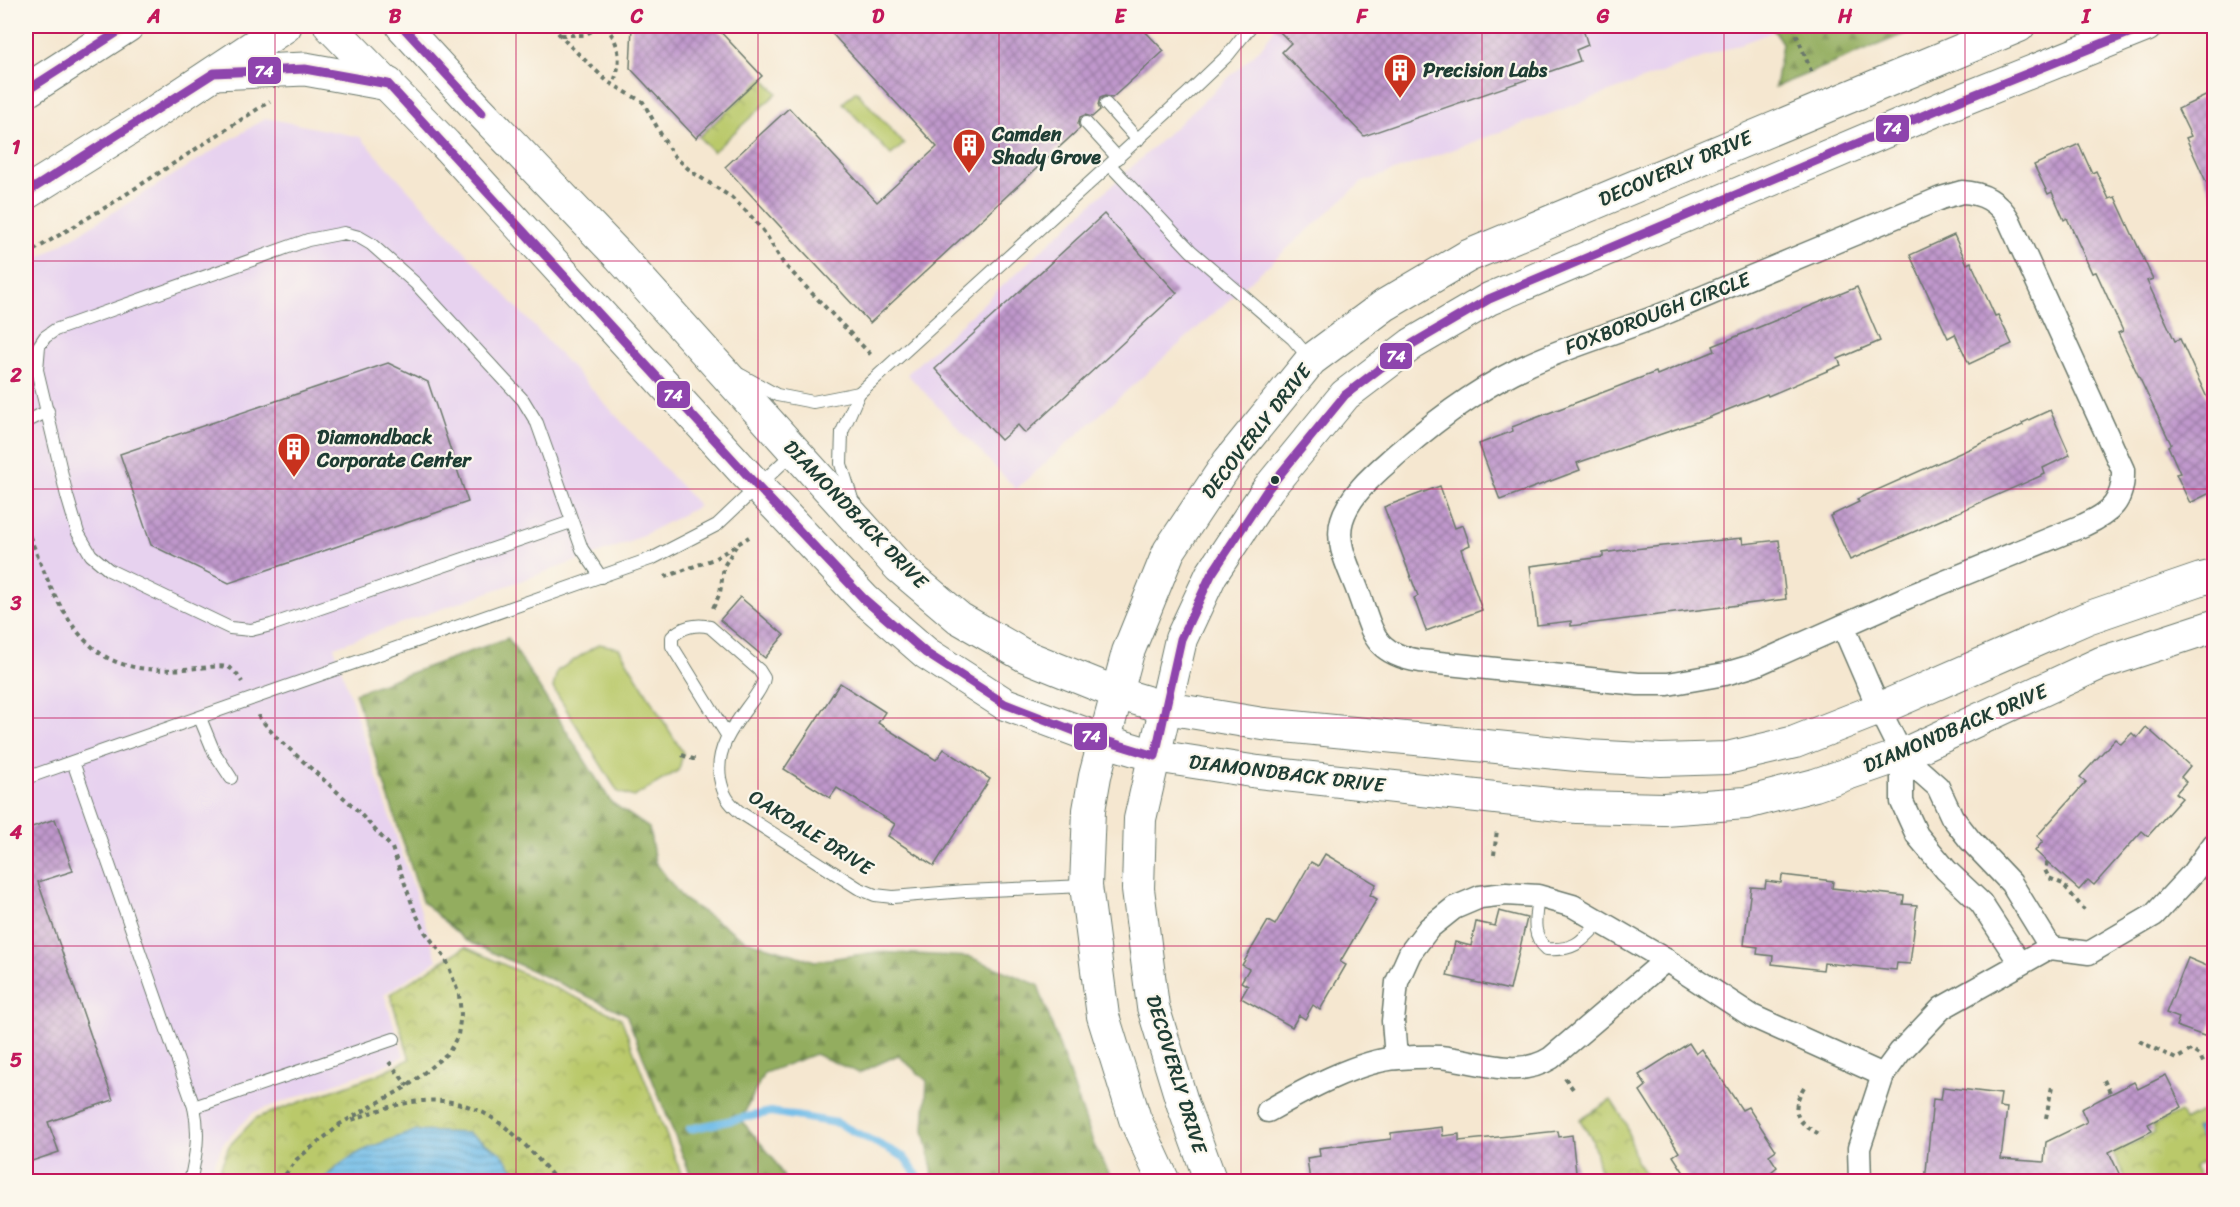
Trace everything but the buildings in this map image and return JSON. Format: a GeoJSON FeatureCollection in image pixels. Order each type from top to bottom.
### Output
{"type":"FeatureCollection","features":[{"type":"Feature","properties":{"kind":"main road"},"geometry":{"type":"LineString","coordinates":[[26,91],[127,26]]}},
{"type":"Feature","properties":{"kind":"main road"},"geometry":{"type":"LineString","coordinates":[[26,193],[140,122],[285,26]]}},
{"type":"Feature","properties":{"kind":"main road"},"geometry":{"type":"LineString","coordinates":[[214,73],[305,69],[388,84]]}},
{"type":"Feature","properties":{"kind":"street","name":"DIAMONDBACK DRIVE"},"geometry":{"type":"LineString","coordinates":[[330,26],[388,84],[758,487],[864,599],[926,652],[1005,704],[1105,741],[1155,756],[1258,772],[1577,807],[1664,809],[1746,803],[1815,785],[1902,754],[2101,663],[2214,626]]}},
{"type":"Feature","properties":{"kind":"street","name":"DIAMONDBACK DRIVE"},"geometry":{"type":"LineString","coordinates":[[402,26],[700,345],[899,567],[959,618],[1025,656],[1117,693],[1166,708],[1263,724],[1587,756],[1661,760],[1727,758],[1784,745],[1879,709],[2087,618],[2214,576]]}},
{"type":"Feature","properties":{"kind":"street","name":"DECOVERLY DRIVE"},"geometry":{"type":"LineString","coordinates":[[1164,1182],[1135,1119],[1103,1016],[1086,886],[1089,810],[1095,776],[1139,621],[1169,551],[1229,461],[1311,360],[1385,305],[1468,256],[2019,26]]}},
{"type":"Feature","properties":{"kind":"street","name":"DECOVERLY DRIVE"},"geometry":{"type":"LineString","coordinates":[[1210,1182],[1183,1105],[1153,1007],[1138,889],[1140,819],[1181,639],[1211,575],[1268,489],[1345,395],[1412,344],[1489,298],[1946,106],[2146,26]]}},
{"type":"Feature","properties":{"kind":"street","name":"FOXBOROUGH CIRCLE"},"geometry":{"type":"LineString","coordinates":[[1962,192],[1983,196],[1995,202],[2009,220],[2117,456],[2123,470],[2124,485],[2120,498],[2098,519],[1843,626],[1755,665],[1725,674],[1668,684],[1607,681],[1401,658],[1384,649],[1373,630],[1342,547],[1342,521],[1348,505],[1366,482],[1384,465],[1432,424],[1485,387],[1547,356],[1652,319],[1941,198],[1962,192]]}},
{"type":"Feature","properties":{"kind":"street"},"geometry":{"type":"LineString","coordinates":[[1843,626],[1879,709],[1902,754],[1938,787],[1952,817],[1970,840],[2011,883],[2051,948]]}},
{"type":"Feature","properties":{"kind":"street"},"geometry":{"type":"LineString","coordinates":[[1902,754],[1902,802],[1917,835],[1946,870],[1981,903],[2020,963]]}},
{"type":"Feature","properties":{"kind":"street"},"geometry":{"type":"LineString","coordinates":[[1860,1182],[1859,1148],[1883,1075],[1900,1052],[1942,1008],[2020,963],[2051,948],[2089,953],[2154,915],[2192,874],[2214,844]]}},
{"type":"Feature","properties":{"kind":"street"},"geometry":{"type":"LineString","coordinates":[[1396,1058],[1393,1021],[1397,982],[1410,953],[1429,928],[1454,908],[1480,897],[1506,894],[1538,896],[1574,906],[1666,960],[1752,1016],[1883,1075]]}},
{"type":"Feature","properties":{"kind":"street"},"geometry":{"type":"LineString","coordinates":[[1268,1111],[1348,1071],[1396,1058],[1440,1057],[1508,1069],[1525,1069],[1539,1065],[1551,1058],[1666,960]]}},
{"type":"Feature","properties":{"kind":"lane"},"geometry":{"type":"LineString","coordinates":[[860,522],[846,486],[841,464],[842,432],[859,393],[1138,140],[1228,55],[1251,26]]}},
{"type":"Feature","properties":{"kind":"lane"},"geometry":{"type":"LineString","coordinates":[[1106,104],[1138,140]]}},
{"type":"Feature","properties":{"kind":"lane"},"geometry":{"type":"LineString","coordinates":[[1086,123],[1114,162],[1203,262],[1293,339],[1311,360]]}},
{"type":"Feature","properties":{"kind":"lane"},"geometry":{"type":"LineString","coordinates":[[571,522],[271,625],[251,630],[230,628],[109,570],[91,555],[78,533],[67,496],[37,370],[36,359],[39,346],[45,337],[55,330],[308,240],[344,233],[359,237],[371,244],[415,283],[523,400],[537,423],[582,549],[601,577]]}},
{"type":"Feature","properties":{"kind":"lane"},"geometry":{"type":"LineString","coordinates":[[700,345],[746,378],[777,395],[813,402],[859,393]]}},
{"type":"Feature","properties":{"kind":"lane"},"geometry":{"type":"LineString","coordinates":[[26,422],[48,411]]}},
{"type":"Feature","properties":{"kind":"lane"},"geometry":{"type":"LineString","coordinates":[[26,778],[653,558],[717,525],[795,451]]}},
{"type":"Feature","properties":{"kind":"lane"},"geometry":{"type":"LineString","coordinates":[[705,626],[701,624],[679,631],[671,641],[727,735]]}},
{"type":"Feature","properties":{"kind":"lane","name":"OAKDALE DRIVE"},"geometry":{"type":"LineString","coordinates":[[705,626],[710,627],[759,670],[764,678],[761,688],[727,735],[721,751],[719,771],[722,791],[729,803],[741,813],[871,894],[893,897],[965,891],[1086,886]]}},
{"type":"Feature","properties":{"kind":"lane"},"geometry":{"type":"LineString","coordinates":[[201,718],[214,752],[231,778]]}},
{"type":"Feature","properties":{"kind":"lane"},"geometry":{"type":"LineString","coordinates":[[74,762],[194,1107],[198,1122],[197,1148],[190,1182]]}},
{"type":"Feature","properties":{"kind":"lane"},"geometry":{"type":"LineString","coordinates":[[1538,896],[1536,935],[1540,944],[1547,949],[1571,949],[1600,922]]}},
{"type":"Feature","properties":{"kind":"lane"},"geometry":{"type":"LineString","coordinates":[[194,1107],[394,1039]]}},
{"type":"Feature","properties":{"kind":"path"},"geometry":{"type":"LineString","coordinates":[[552,26],[612,84],[643,102],[672,154],[692,172],[731,197],[749,214],[783,263],[885,369]]}},
{"type":"Feature","properties":{"kind":"path"},"geometry":{"type":"LineString","coordinates":[[560,35],[584,35],[604,26],[619,48],[619,66],[612,84]]}},
{"type":"Feature","properties":{"kind":"path"},"geometry":{"type":"LineString","coordinates":[[1793,26],[1813,76]]}},
{"type":"Feature","properties":{"kind":"path"},"geometry":{"type":"LineString","coordinates":[[26,255],[111,204],[278,96]]}},
{"type":"Feature","properties":{"kind":"path"},"geometry":{"type":"LineString","coordinates":[[26,528],[67,616],[80,636],[98,653],[115,662],[153,670],[219,667],[230,668],[239,676],[259,717],[276,736],[353,806],[392,848],[415,912],[425,932],[446,959],[459,995],[461,1014],[458,1035],[449,1052],[408,1086],[338,1125],[297,1159],[280,1182]]}},
{"type":"Feature","properties":{"kind":"path"},"geometry":{"type":"LineString","coordinates":[[658,579],[714,559],[749,537]]}},
{"type":"Feature","properties":{"kind":"path"},"geometry":{"type":"LineString","coordinates":[[705,626],[720,593],[724,566],[736,545]]}},
{"type":"Feature","properties":{"kind":"path"},"geometry":{"type":"LineString","coordinates":[[259,717],[270,714]]}},
{"type":"Feature","properties":{"kind":"path"},"geometry":{"type":"LineString","coordinates":[[682,755],[699,759]]}},
{"type":"Feature","properties":{"kind":"path"},"geometry":{"type":"LineString","coordinates":[[1494,855],[1497,830]]}},
{"type":"Feature","properties":{"kind":"path"},"geometry":{"type":"LineString","coordinates":[[2047,862],[2045,870],[2049,878],[2064,884],[2084,910]]}},
{"type":"Feature","properties":{"kind":"path"},"geometry":{"type":"LineString","coordinates":[[2139,1041],[2176,1059],[2191,1050],[2200,1056],[2204,1064]]}},
{"type":"Feature","properties":{"kind":"path"},"geometry":{"type":"LineString","coordinates":[[388,1061],[408,1086]]}},
{"type":"Feature","properties":{"kind":"path"},"geometry":{"type":"LineString","coordinates":[[2104,1080],[2111,1094]]}},
{"type":"Feature","properties":{"kind":"path"},"geometry":{"type":"LineString","coordinates":[[2046,1118],[2052,1086]]}},
{"type":"Feature","properties":{"kind":"path"},"geometry":{"type":"LineString","coordinates":[[1803,1087],[1797,1101],[1796,1113],[1808,1128],[1822,1135]]}},
{"type":"Feature","properties":{"kind":"path"},"geometry":{"type":"LineString","coordinates":[[338,1125],[374,1111],[405,1103],[456,1102],[475,1108],[512,1132],[549,1170],[556,1182]]}},
{"type":"Feature","properties":{"kind":"shaded area"},"geometry":{"type":"Polygon","coordinates":[[[1276,26],[1789,26],[1361,183],[1016,489],[907,374],[1262,47],[1276,26]]]}},
{"type":"Feature","properties":{"kind":"shaded area"},"geometry":{"type":"Polygon","coordinates":[[[266,118],[360,137],[699,506],[630,542],[334,647],[437,960],[384,994],[404,1056],[376,1069],[254,1112],[223,1143],[207,1181],[26,1181],[26,266],[266,118]]]}},
{"type":"Feature","properties":{"kind":"green space"},"geometry":{"type":"Polygon","coordinates":[[[1771,26],[1924,26],[1775,87],[1782,43],[1771,26]]]}},
{"type":"Feature","properties":{"kind":"green space"},"geometry":{"type":"Polygon","coordinates":[[[763,78],[777,93],[713,152],[699,137],[763,78]]]}},
{"type":"Feature","properties":{"kind":"green space"},"geometry":{"type":"Polygon","coordinates":[[[856,91],[904,144],[891,155],[843,103],[856,91]]]}},
{"type":"Feature","properties":{"kind":"green space"},"geometry":{"type":"Polygon","coordinates":[[[508,638],[611,802],[649,828],[655,862],[683,899],[745,940],[815,961],[877,952],[970,957],[1038,985],[1094,1145],[1113,1181],[922,1181],[933,1174],[924,1130],[927,1081],[898,1055],[859,1073],[815,1054],[764,1073],[741,1120],[773,1158],[786,1181],[693,1181],[626,1014],[465,940],[422,901],[355,693],[508,638]]]}},
{"type":"Feature","properties":{"kind":"green space"},"geometry":{"type":"Polygon","coordinates":[[[599,644],[619,648],[683,753],[679,770],[634,797],[618,792],[553,688],[557,671],[599,644]]]}},
{"type":"Feature","properties":{"kind":"green space"},"geometry":{"type":"Polygon","coordinates":[[[465,947],[621,1018],[684,1181],[215,1182],[229,1146],[256,1118],[376,1075],[410,1059],[390,994],[465,947]]]}},
{"type":"Feature","properties":{"kind":"green space"},"geometry":{"type":"Polygon","coordinates":[[[1611,1100],[1626,1123],[1636,1161],[1650,1181],[1603,1181],[1602,1179],[1592,1139],[1580,1120],[1611,1100]]]}},
{"type":"Feature","properties":{"kind":"green space"},"geometry":{"type":"Polygon","coordinates":[[[2214,1105],[2214,1156],[2194,1166],[2202,1181],[2127,1181],[2113,1153],[2155,1133],[2152,1126],[2180,1112],[2184,1121],[2214,1105]]]}},
{"type":"Feature","properties":{"kind":"water"},"geometry":{"type":"Polygon","coordinates":[[[2214,1119],[2214,1139],[2203,1144],[2195,1128],[2214,1119]]]}},
{"type":"Feature","properties":{"kind":"water"},"geometry":{"type":"Polygon","coordinates":[[[415,1131],[468,1133],[500,1152],[523,1181],[322,1181],[343,1163],[365,1150],[415,1131]]]}},
{"type":"Feature","properties":{"kind":"waterway"},"geometry":{"type":"LineString","coordinates":[[690,1129],[771,1112],[837,1123],[904,1157],[922,1182]]}},
{"type":"Feature","properties":{"kind":"transit line","name":"74"},"geometry":{"type":"LineString","coordinates":[[26,91],[127,26]]}},
{"type":"Feature","properties":{"kind":"transit line","name":"74"},"geometry":{"type":"LineString","coordinates":[[402,26],[482,113]]}},
{"type":"Feature","properties":{"kind":"transit line","name":"74"},"geometry":{"type":"LineString","coordinates":[[26,193],[214,73],[305,69],[388,84],[758,487],[864,599],[926,653],[1005,704],[1080,733],[1155,756],[1181,639],[1211,575],[1268,489],[1345,395],[1412,344],[1489,299],[1946,106],[2146,26]]}},
{"type":"Feature","properties":{"kind":"place","name":"Precision Labs"},"geometry":{"type":"Point","coordinates":[1400,99]}},
{"type":"Feature","properties":{"kind":"place","name":"Camden Shady Grove"},"geometry":{"type":"Point","coordinates":[969,174]}},
{"type":"Feature","properties":{"kind":"place","name":"Diamondback Corporate Center"},"geometry":{"type":"Point","coordinates":[294,478]}}]}
